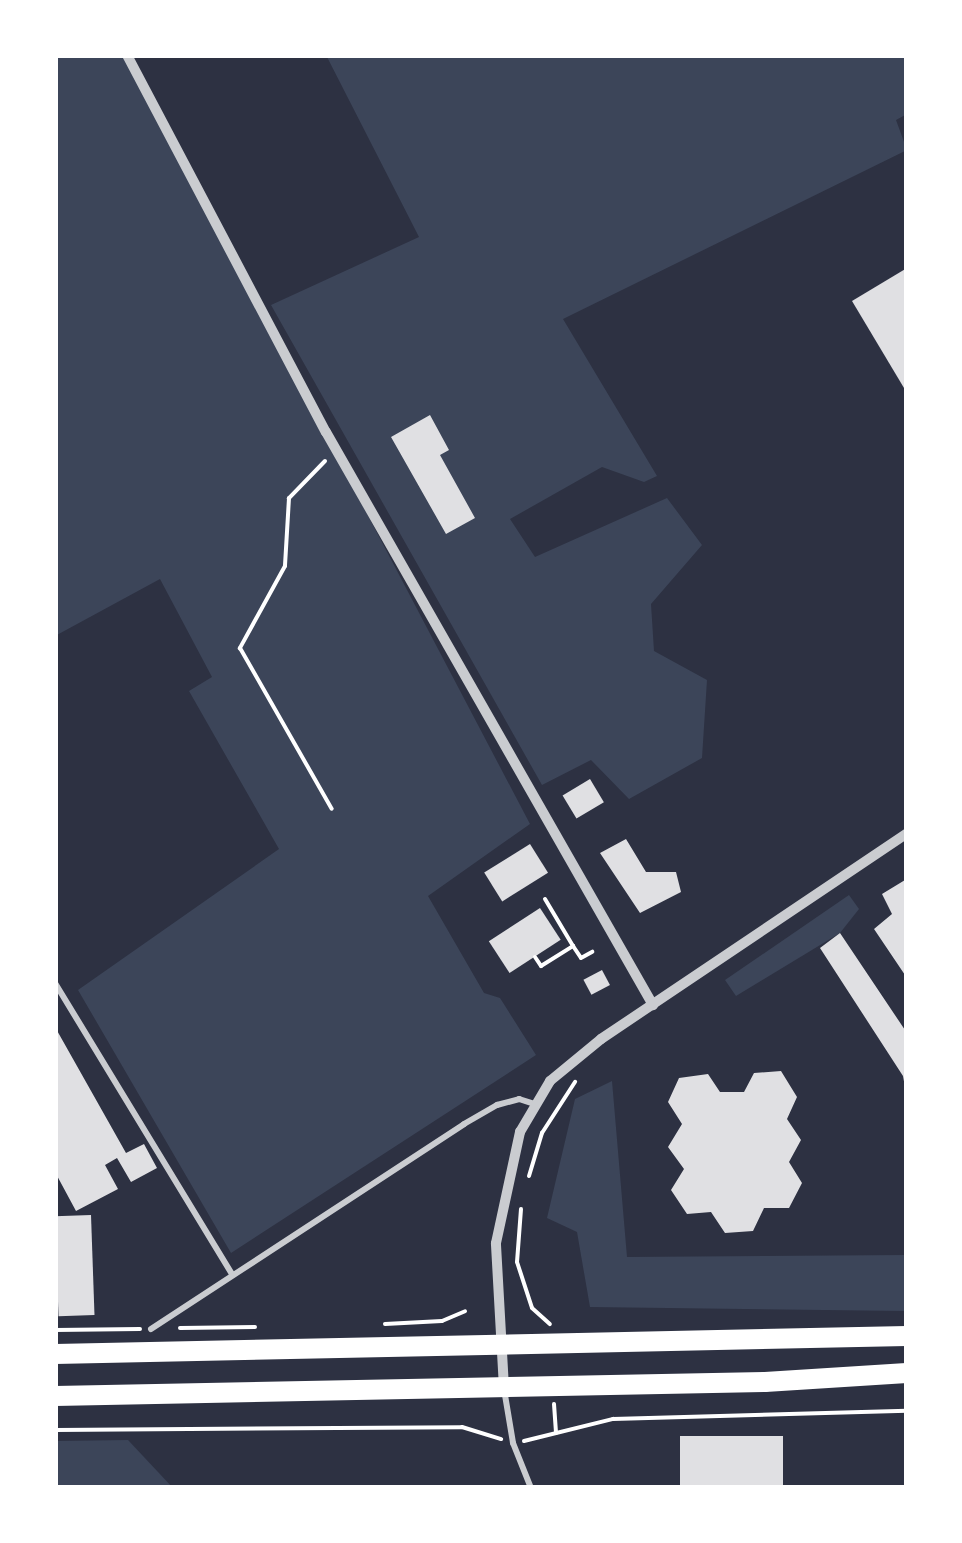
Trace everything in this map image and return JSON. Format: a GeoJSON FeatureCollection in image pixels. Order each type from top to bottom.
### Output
{"type":"FeatureCollection","features":[{"type":"Feature","properties":{"kind":"main road"},"geometry":{"type":"LineString","coordinates":[[55,1354],[907,1336]]}},
{"type":"Feature","properties":{"kind":"main road"},"geometry":{"type":"LineString","coordinates":[[55,1396],[504,1388],[907,1373]]}},
{"type":"Feature","properties":{"kind":"street"},"geometry":{"type":"LineString","coordinates":[[127,55],[336,450],[652,1005]]}},
{"type":"Feature","properties":{"kind":"street"},"geometry":{"type":"LineString","coordinates":[[504,1388],[496,1243],[516,1146],[534,1104],[576,1058],[907,833]]}},
{"type":"Feature","properties":{"kind":"lane"},"geometry":{"type":"LineString","coordinates":[[55,983],[232,1274]]}},
{"type":"Feature","properties":{"kind":"lane"},"geometry":{"type":"LineString","coordinates":[[151,1329],[464,1124],[497,1105],[519,1099],[534,1104]]}},
{"type":"Feature","properties":{"kind":"lane"},"geometry":{"type":"LineString","coordinates":[[504,1388],[513,1443],[531,1488]]}},
{"type":"Feature","properties":{"kind":"path"},"geometry":{"type":"LineString","coordinates":[[332,810],[240,648],[285,566],[289,498],[336,450]]}},
{"type":"Feature","properties":{"kind":"path"},"geometry":{"type":"LineString","coordinates":[[544,899],[581,958],[592,952]]}},
{"type":"Feature","properties":{"kind":"path"},"geometry":{"type":"LineString","coordinates":[[536,957],[541,966],[573,946]]}},
{"type":"Feature","properties":{"kind":"path"},"geometry":{"type":"LineString","coordinates":[[527,1182],[542,1132],[577,1079]]}},
{"type":"Feature","properties":{"kind":"path"},"geometry":{"type":"LineString","coordinates":[[522,1198],[518,1262],[532,1308],[550,1324]]}},
{"type":"Feature","properties":{"kind":"path"},"geometry":{"type":"LineString","coordinates":[[368,1325],[442,1321],[464,1311]]}},
{"type":"Feature","properties":{"kind":"path"},"geometry":{"type":"LineString","coordinates":[[55,1330],[263,1327]]}},
{"type":"Feature","properties":{"kind":"path"},"geometry":{"type":"LineString","coordinates":[[55,1430],[462,1427],[513,1443],[613,1419],[907,1411]]}},
{"type":"Feature","properties":{"kind":"shaded area"},"geometry":{"type":"Polygon","coordinates":[[[55,55],[126,55],[530,824],[428,896],[484,993],[500,998],[536,1055],[231,1253],[78,990],[279,849],[189,691],[212,677],[160,579],[55,636],[55,55]]]}},
{"type":"Feature","properties":{"kind":"shaded area"},"geometry":{"type":"Polygon","coordinates":[[[326,55],[907,55],[907,114],[896,120],[907,150],[563,319],[657,476],[644,482],[602,467],[510,519],[535,557],[667,498],[702,545],[651,604],[654,651],[707,680],[702,758],[629,799],[591,760],[542,785],[271,305],[419,237],[326,55]]]}},
{"type":"Feature","properties":{"kind":"shaded area"},"geometry":{"type":"Polygon","coordinates":[[[849,895],[859,909],[840,933],[736,996],[725,980],[849,895]]]}},
{"type":"Feature","properties":{"kind":"shaded area"},"geometry":{"type":"Polygon","coordinates":[[[612,1081],[627,1257],[907,1255],[907,1311],[590,1307],[577,1232],[547,1218],[575,1099],[612,1081]]]}},
{"type":"Feature","properties":{"kind":"shaded area"},"geometry":{"type":"Polygon","coordinates":[[[128,1440],[173,1488],[55,1488],[55,1441],[128,1440]]]}},
{"type":"Feature","properties":{"kind":"building"},"geometry":{"type":"Polygon","coordinates":[[[907,268],[907,393],[852,301],[907,268]]]}},
{"type":"Feature","properties":{"kind":"building"},"geometry":{"type":"Polygon","coordinates":[[[430,415],[449,450],[440,455],[475,518],[446,534],[391,437],[430,415]]]}},
{"type":"Feature","properties":{"kind":"building"},"geometry":{"type":"Polygon","coordinates":[[[590,779],[604,802],[576,819],[563,795],[590,779]]]}},
{"type":"Feature","properties":{"kind":"building"},"geometry":{"type":"Polygon","coordinates":[[[626,839],[646,872],[676,872],[681,892],[640,913],[600,853],[626,839]]]}},
{"type":"Feature","properties":{"kind":"building"},"geometry":{"type":"Polygon","coordinates":[[[530,844],[548,873],[502,901],[484,873],[530,844]]]}},
{"type":"Feature","properties":{"kind":"building"},"geometry":{"type":"Polygon","coordinates":[[[905,880],[907,978],[874,929],[892,914],[882,894],[905,880]]]}},
{"type":"Feature","properties":{"kind":"building"},"geometry":{"type":"Polygon","coordinates":[[[540,908],[561,940],[510,973],[489,941],[540,908]]]}},
{"type":"Feature","properties":{"kind":"building"},"geometry":{"type":"Polygon","coordinates":[[[840,933],[907,1033],[907,1098],[903,1076],[820,948],[840,933]]]}},
{"type":"Feature","properties":{"kind":"building"},"geometry":{"type":"Polygon","coordinates":[[[602,970],[610,985],[591,995],[583,980],[602,970]]]}},
{"type":"Feature","properties":{"kind":"building"},"geometry":{"type":"Polygon","coordinates":[[[55,1027],[126,1153],[144,1144],[157,1168],[131,1182],[117,1158],[105,1165],[118,1189],[76,1211],[55,1172],[55,1027]]]}},
{"type":"Feature","properties":{"kind":"building"},"geometry":{"type":"Polygon","coordinates":[[[781,1071],[797,1097],[787,1119],[801,1140],[789,1162],[802,1183],[789,1208],[764,1208],[753,1231],[725,1233],[711,1212],[687,1214],[671,1190],[684,1169],[668,1147],[682,1124],[668,1102],[679,1078],[708,1074],[720,1092],[744,1092],[754,1073],[781,1071]]]}},
{"type":"Feature","properties":{"kind":"building"},"geometry":{"type":"Polygon","coordinates":[[[91,1215],[94,1315],[59,1316],[55,1216],[91,1215]]]}},
{"type":"Feature","properties":{"kind":"building"},"geometry":{"type":"Polygon","coordinates":[[[680,1436],[783,1436],[783,1488],[680,1488],[680,1436]]]}}]}
